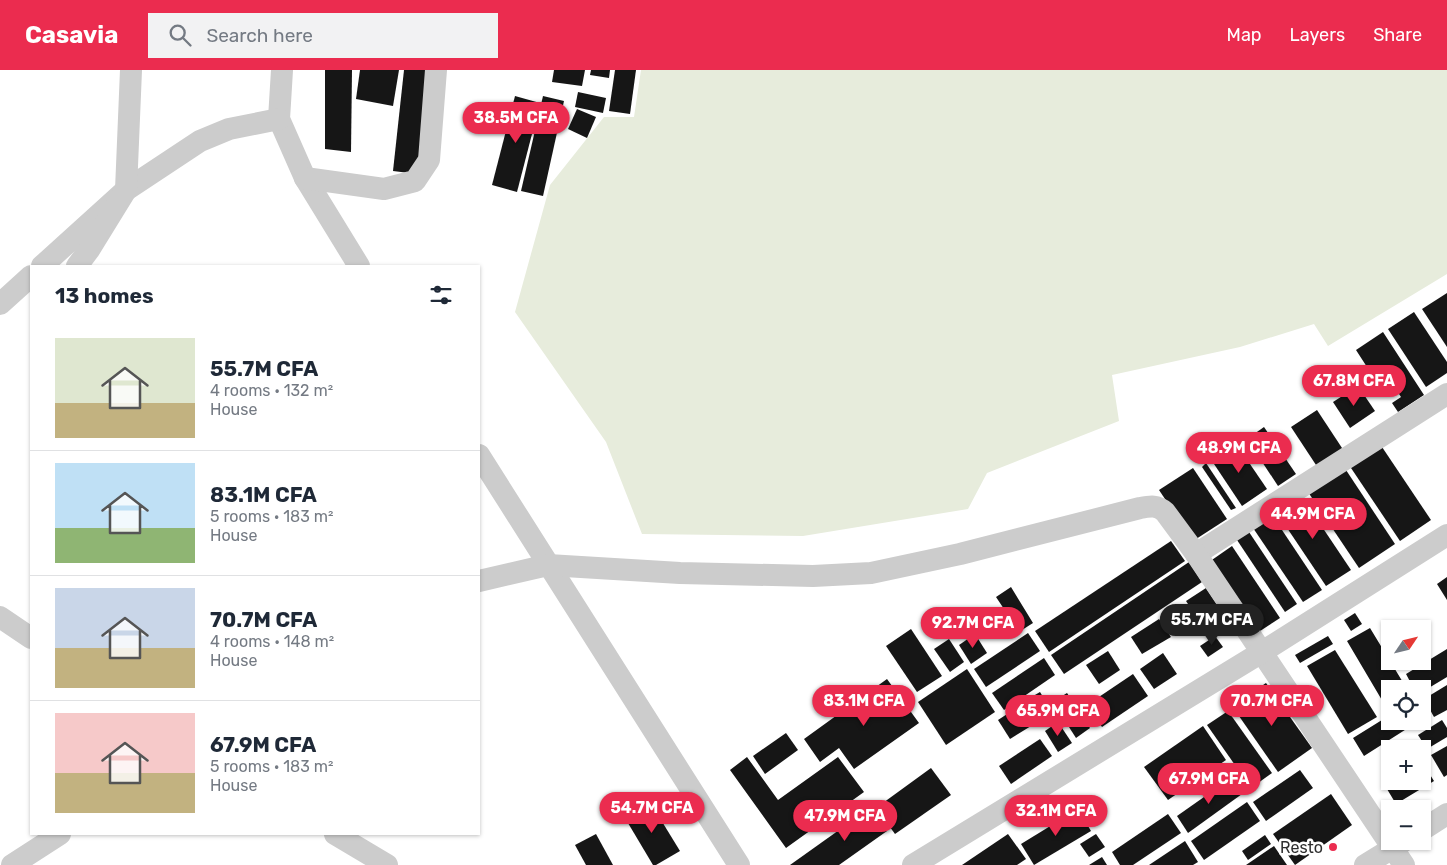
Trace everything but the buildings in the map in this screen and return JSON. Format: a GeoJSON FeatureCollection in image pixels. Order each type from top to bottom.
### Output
{"type":"FeatureCollection","features":[{"type":"Feature","properties":{"kind":"street"},"geometry":{"type":"LineString","coordinates":[[77,265],[89,250],[126,190],[130,70]]}},
{"type":"Feature","properties":{"kind":"street"},"geometry":{"type":"LineString","coordinates":[[282,70],[279,119],[305,178],[358,265]]}},
{"type":"Feature","properties":{"kind":"street"},"geometry":{"type":"LineString","coordinates":[[305,178],[384,190],[415,181],[428,160],[436,70]]}},
{"type":"Feature","properties":{"kind":"street"},"geometry":{"type":"LineString","coordinates":[[43,265],[126,190],[200,141],[229,129],[279,119]]}},
{"type":"Feature","properties":{"kind":"street"},"geometry":{"type":"LineString","coordinates":[[0,304],[30,277]]}},
{"type":"Feature","properties":{"kind":"street"},"geometry":{"type":"LineString","coordinates":[[1196,554],[1447,394]]}},
{"type":"Feature","properties":{"kind":"street"},"geometry":{"type":"LineString","coordinates":[[480,457],[739,865]]}},
{"type":"Feature","properties":{"kind":"street"},"geometry":{"type":"LineString","coordinates":[[480,581],[548,564],[680,574],[813,576],[871,573],[960,554],[1151,506],[1159,507],[1165,512],[1196,554],[1400,851],[1364,865]]}},
{"type":"Feature","properties":{"kind":"street"},"geometry":{"type":"LineString","coordinates":[[913,865],[1262,652],[1447,535]]}},
{"type":"Feature","properties":{"kind":"street"},"geometry":{"type":"LineString","coordinates":[[0,617],[30,637]]}},
{"type":"Feature","properties":{"kind":"street"},"geometry":{"type":"LineString","coordinates":[[1431,824],[1447,814]]}},
{"type":"Feature","properties":{"kind":"street"},"geometry":{"type":"LineString","coordinates":[[12,865],[58,835]]}},
{"type":"Feature","properties":{"kind":"street"},"geometry":{"type":"LineString","coordinates":[[337,835],[387,865]]}},
{"type":"Feature","properties":{"kind":"green space"},"geometry":{"type":"Polygon","coordinates":[[[641,70],[1447,70],[1447,274],[1328,346],[1314,324],[1240,347],[1112,375],[1119,421],[987,473],[968,509],[803,536],[642,534],[606,442],[515,312],[550,185],[604,117],[634,117],[641,70]]]}},
{"type":"Feature","properties":{"kind":"place","name":"Resto"},"geometry":{"type":"Point","coordinates":[1333,847]}}]}
